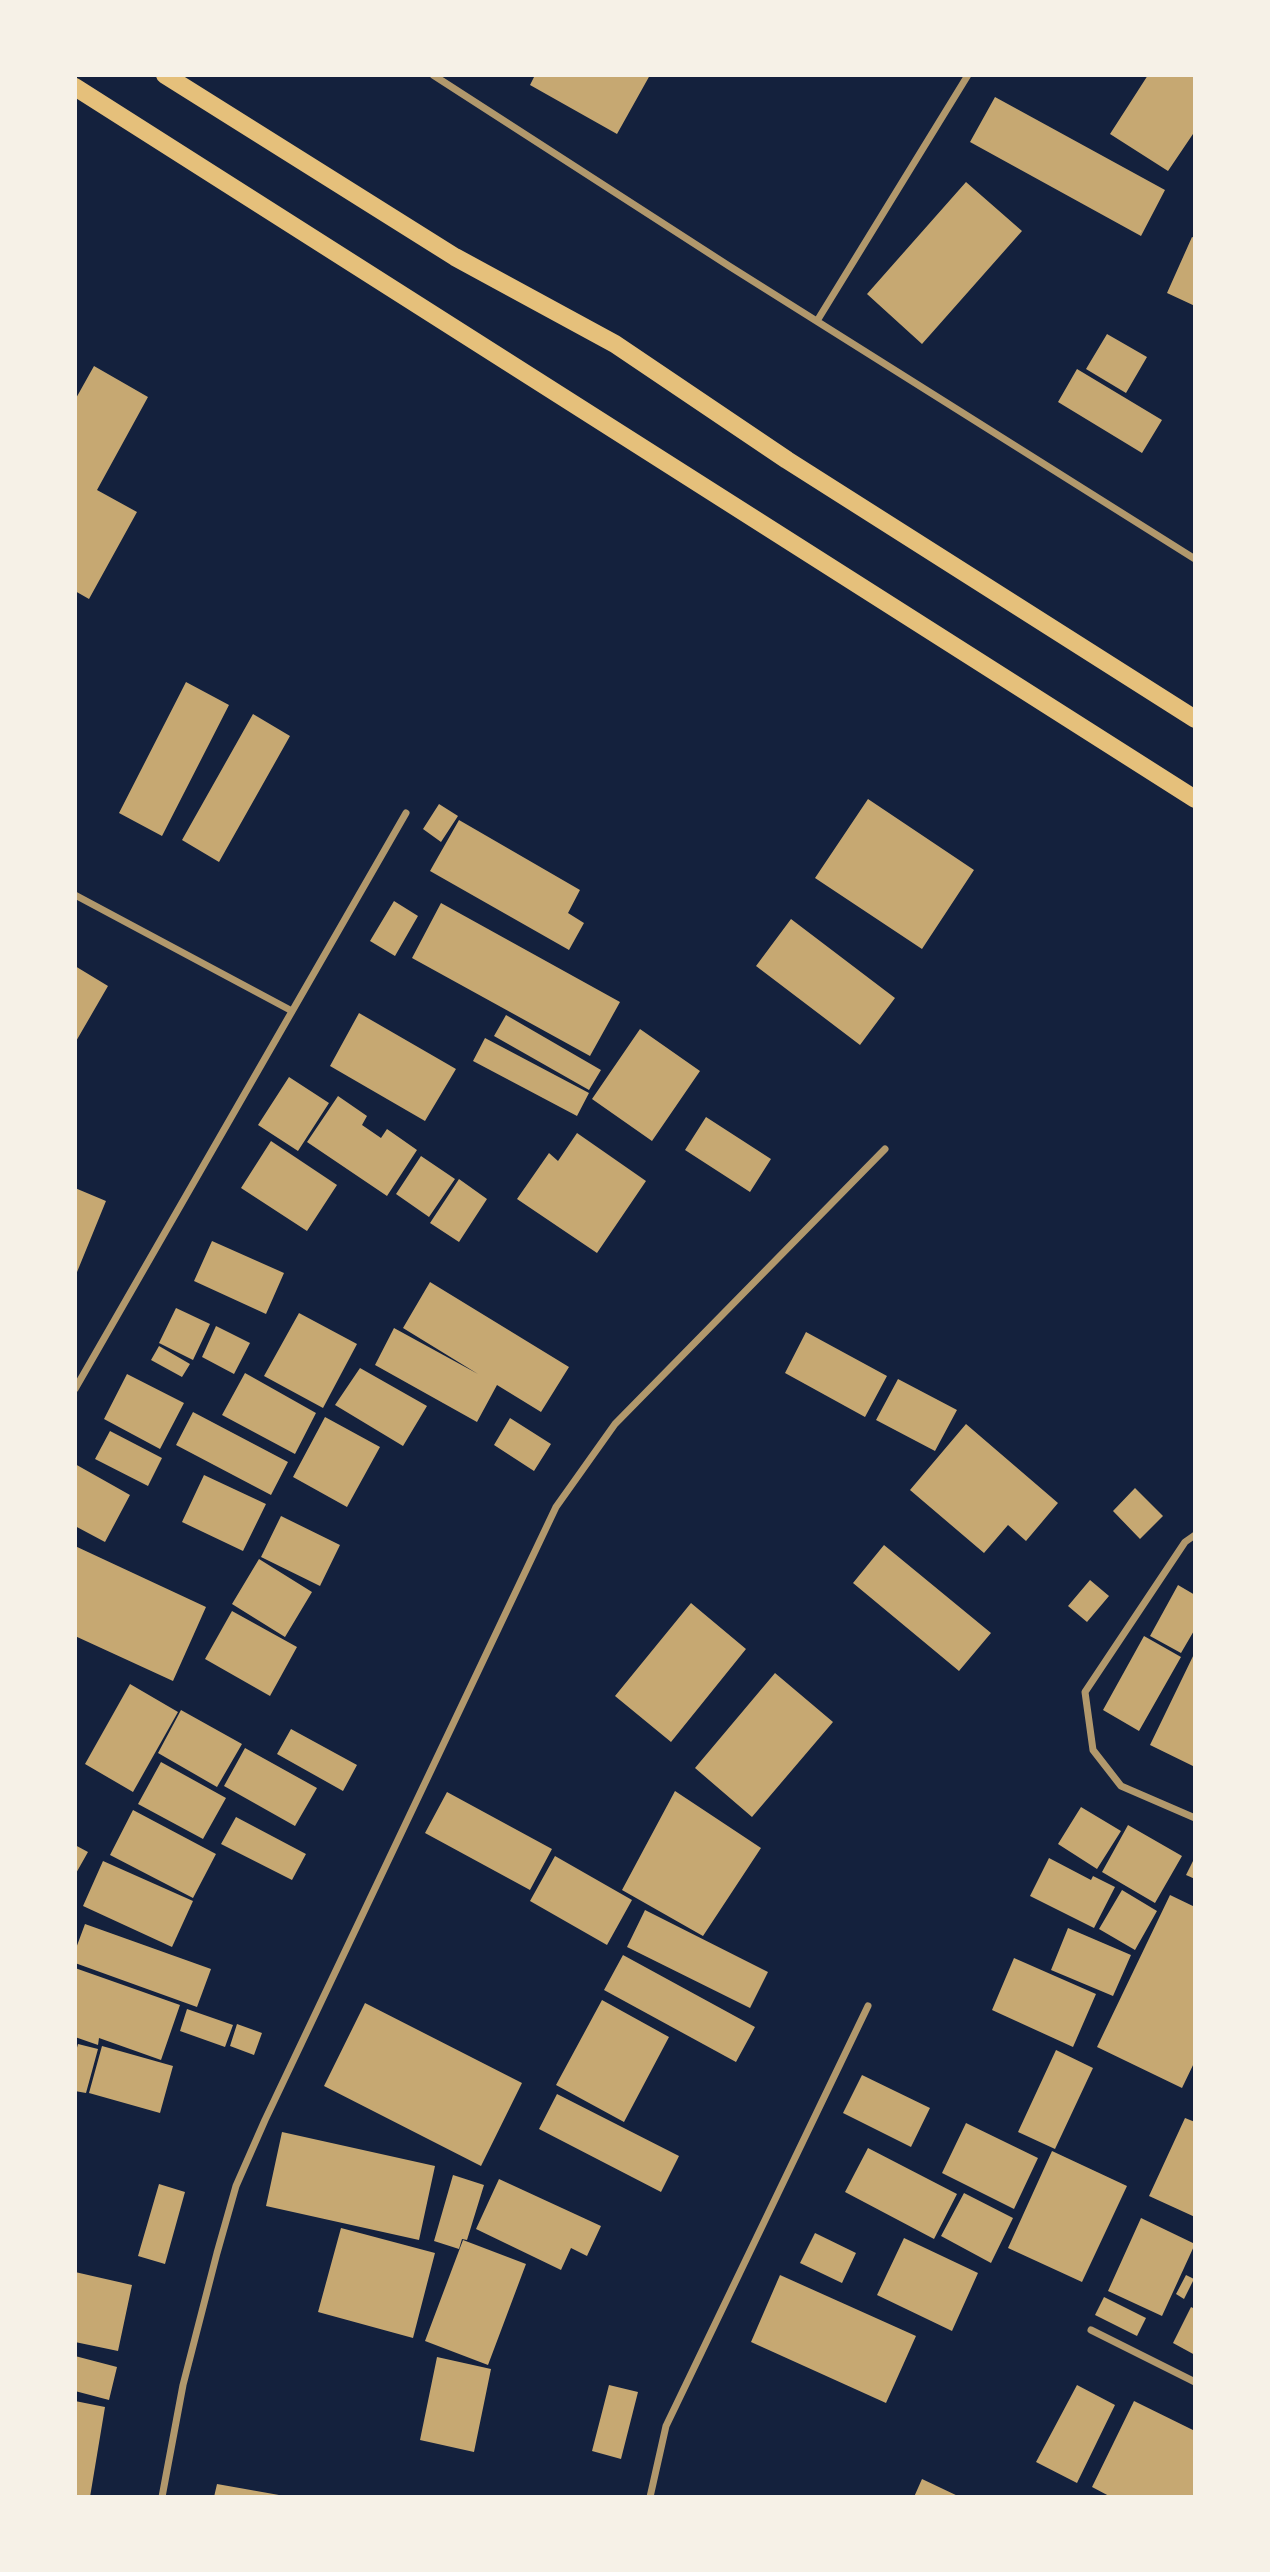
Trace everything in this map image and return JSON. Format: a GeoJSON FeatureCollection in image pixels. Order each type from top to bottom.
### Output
{"type":"FeatureCollection","features":[{"type":"Feature","properties":{"kind":"main road"},"geometry":{"type":"LineString","coordinates":[[165,75],[455,257],[615,344],[787,460],[1195,719]]}},
{"type":"Feature","properties":{"kind":"main road"},"geometry":{"type":"LineString","coordinates":[[75,87],[1195,799]]}},
{"type":"Feature","properties":{"kind":"street"},"geometry":{"type":"LineString","coordinates":[[433,75],[1195,559]]}},
{"type":"Feature","properties":{"kind":"street"},"geometry":{"type":"LineString","coordinates":[[817,321],[968,75]]}},
{"type":"Feature","properties":{"kind":"street"},"geometry":{"type":"LineString","coordinates":[[75,1389],[406,813]]}},
{"type":"Feature","properties":{"kind":"street"},"geometry":{"type":"LineString","coordinates":[[75,895],[292,1011]]}},
{"type":"Feature","properties":{"kind":"street"},"geometry":{"type":"LineString","coordinates":[[162,2497],[183,2385],[236,2186],[555,1507],[615,1424],[885,1149]]}},
{"type":"Feature","properties":{"kind":"street"},"geometry":{"type":"LineString","coordinates":[[1195,1535],[1185,1542],[1085,1692],[1093,1749],[1121,1786],[1195,1818]]}},
{"type":"Feature","properties":{"kind":"street"},"geometry":{"type":"LineString","coordinates":[[650,2497],[666,2426],[867,2006]]}},
{"type":"Feature","properties":{"kind":"street"},"geometry":{"type":"LineString","coordinates":[[1091,2330],[1195,2382]]}},
{"type":"Feature","properties":{"kind":"building"},"geometry":{"type":"Polygon","coordinates":[[[535,75],[650,75],[617,134],[530,85],[535,75]]]}},
{"type":"Feature","properties":{"kind":"building"},"geometry":{"type":"Polygon","coordinates":[[[1148,75],[1195,75],[1195,131],[1168,171],[1110,134],[1148,75]]]}},
{"type":"Feature","properties":{"kind":"building"},"geometry":{"type":"Polygon","coordinates":[[[995,97],[1165,190],[1141,236],[970,142],[995,97]]]}},
{"type":"Feature","properties":{"kind":"building"},"geometry":{"type":"Polygon","coordinates":[[[966,182],[1022,231],[922,344],[867,294],[966,182]]]}},
{"type":"Feature","properties":{"kind":"building"},"geometry":{"type":"Polygon","coordinates":[[[1192,237],[1195,238],[1195,306],[1167,293],[1192,237]]]}},
{"type":"Feature","properties":{"kind":"building"},"geometry":{"type":"Polygon","coordinates":[[[1107,334],[1147,357],[1126,393],[1086,369],[1107,334]]]}},
{"type":"Feature","properties":{"kind":"building"},"geometry":{"type":"Polygon","coordinates":[[[94,366],[148,397],[97,490],[137,512],[89,599],[75,591],[75,400],[94,366]]]}},
{"type":"Feature","properties":{"kind":"building"},"geometry":{"type":"Polygon","coordinates":[[[1077,369],[1162,420],[1142,453],[1058,402],[1077,369]]]}},
{"type":"Feature","properties":{"kind":"building"},"geometry":{"type":"Polygon","coordinates":[[[186,682],[229,705],[162,836],[119,813],[186,682]]]}},
{"type":"Feature","properties":{"kind":"building"},"geometry":{"type":"Polygon","coordinates":[[[253,714],[290,736],[219,862],[182,840],[253,714]]]}},
{"type":"Feature","properties":{"kind":"building"},"geometry":{"type":"Polygon","coordinates":[[[868,799],[974,870],[922,949],[815,878],[868,799]]]}},
{"type":"Feature","properties":{"kind":"building"},"geometry":{"type":"Polygon","coordinates":[[[439,804],[458,816],[441,842],[423,829],[439,804]]]}},
{"type":"Feature","properties":{"kind":"building"},"geometry":{"type":"Polygon","coordinates":[[[459,820],[580,890],[568,913],[584,923],[569,950],[430,871],[459,820]]]}},
{"type":"Feature","properties":{"kind":"building"},"geometry":{"type":"Polygon","coordinates":[[[394,901],[418,916],[395,956],[370,941],[394,901]]]}},
{"type":"Feature","properties":{"kind":"building"},"geometry":{"type":"Polygon","coordinates":[[[441,903],[620,1002],[590,1056],[412,958],[441,903]]]}},
{"type":"Feature","properties":{"kind":"building"},"geometry":{"type":"Polygon","coordinates":[[[791,919],[895,998],[860,1045],[756,966],[791,919]]]}},
{"type":"Feature","properties":{"kind":"building"},"geometry":{"type":"Polygon","coordinates":[[[75,966],[108,986],[75,1043],[75,966]]]}},
{"type":"Feature","properties":{"kind":"building"},"geometry":{"type":"Polygon","coordinates":[[[359,1013],[456,1069],[425,1121],[330,1066],[359,1013]]]}},
{"type":"Feature","properties":{"kind":"building"},"geometry":{"type":"Polygon","coordinates":[[[506,1015],[601,1070],[589,1090],[494,1036],[506,1015]]]}},
{"type":"Feature","properties":{"kind":"building"},"geometry":{"type":"Polygon","coordinates":[[[640,1029],[700,1071],[652,1141],[592,1099],[640,1029]]]}},
{"type":"Feature","properties":{"kind":"building"},"geometry":{"type":"Polygon","coordinates":[[[485,1038],[589,1093],[577,1116],[473,1061],[485,1038]]]}},
{"type":"Feature","properties":{"kind":"building"},"geometry":{"type":"Polygon","coordinates":[[[289,1077],[329,1103],[298,1151],[258,1125],[289,1077]]]}},
{"type":"Feature","properties":{"kind":"building"},"geometry":{"type":"Polygon","coordinates":[[[338,1096],[367,1116],[362,1125],[381,1138],[387,1129],[417,1150],[387,1196],[307,1142],[338,1096]]]}},
{"type":"Feature","properties":{"kind":"building"},"geometry":{"type":"Polygon","coordinates":[[[706,1117],[771,1159],[750,1192],[685,1150],[706,1117]]]}},
{"type":"Feature","properties":{"kind":"building"},"geometry":{"type":"Polygon","coordinates":[[[577,1133],[646,1181],[597,1253],[517,1199],[549,1153],[558,1161],[577,1133]]]}},
{"type":"Feature","properties":{"kind":"building"},"geometry":{"type":"Polygon","coordinates":[[[271,1141],[337,1185],[307,1231],[241,1188],[271,1141]]]}},
{"type":"Feature","properties":{"kind":"building"},"geometry":{"type":"Polygon","coordinates":[[[421,1156],[455,1179],[429,1217],[396,1194],[421,1156]]]}},
{"type":"Feature","properties":{"kind":"building"},"geometry":{"type":"Polygon","coordinates":[[[459,1179],[487,1199],[459,1242],[430,1223],[459,1179]]]}},
{"type":"Feature","properties":{"kind":"building"},"geometry":{"type":"Polygon","coordinates":[[[75,1188],[106,1201],[75,1277],[75,1188]]]}},
{"type":"Feature","properties":{"kind":"building"},"geometry":{"type":"Polygon","coordinates":[[[212,1241],[284,1273],[266,1314],[194,1281],[212,1241]]]}},
{"type":"Feature","properties":{"kind":"building"},"geometry":{"type":"Polygon","coordinates":[[[430,1282],[569,1367],[541,1412],[497,1385],[477,1422],[375,1365],[394,1328],[478,1374],[403,1328],[430,1282]]]}},
{"type":"Feature","properties":{"kind":"building"},"geometry":{"type":"Polygon","coordinates":[[[176,1308],[210,1324],[193,1360],[159,1343],[176,1308]]]}},
{"type":"Feature","properties":{"kind":"building"},"geometry":{"type":"Polygon","coordinates":[[[299,1313],[357,1344],[323,1408],[264,1376],[299,1313]]]}},
{"type":"Feature","properties":{"kind":"building"},"geometry":{"type":"Polygon","coordinates":[[[216,1326],[250,1343],[234,1374],[202,1357],[216,1326]]]}},
{"type":"Feature","properties":{"kind":"building"},"geometry":{"type":"Polygon","coordinates":[[[806,1332],[887,1376],[865,1417],[785,1373],[806,1332]]]}},
{"type":"Feature","properties":{"kind":"building"},"geometry":{"type":"Polygon","coordinates":[[[159,1346],[190,1364],[182,1377],[151,1360],[159,1346]]]}},
{"type":"Feature","properties":{"kind":"building"},"geometry":{"type":"Polygon","coordinates":[[[360,1368],[427,1406],[403,1446],[335,1405],[360,1368]]]}},
{"type":"Feature","properties":{"kind":"building"},"geometry":{"type":"Polygon","coordinates":[[[245,1373],[316,1413],[295,1454],[222,1415],[245,1373]]]}},
{"type":"Feature","properties":{"kind":"building"},"geometry":{"type":"Polygon","coordinates":[[[127,1374],[184,1403],[160,1449],[104,1419],[127,1374]]]}},
{"type":"Feature","properties":{"kind":"building"},"geometry":{"type":"Polygon","coordinates":[[[898,1379],[957,1410],[935,1451],[876,1420],[898,1379]]]}},
{"type":"Feature","properties":{"kind":"building"},"geometry":{"type":"Polygon","coordinates":[[[193,1412],[288,1462],[271,1495],[176,1445],[193,1412]]]}},
{"type":"Feature","properties":{"kind":"building"},"geometry":{"type":"Polygon","coordinates":[[[325,1417],[380,1447],[347,1507],[293,1477],[325,1417]]]}},
{"type":"Feature","properties":{"kind":"building"},"geometry":{"type":"Polygon","coordinates":[[[510,1418],[551,1444],[534,1471],[494,1445],[510,1418]]]}},
{"type":"Feature","properties":{"kind":"building"},"geometry":{"type":"Polygon","coordinates":[[[966,1424],[1058,1503],[1026,1541],[1008,1525],[984,1553],[910,1490],[966,1424]]]}},
{"type":"Feature","properties":{"kind":"building"},"geometry":{"type":"Polygon","coordinates":[[[110,1431],[162,1458],[148,1486],[95,1459],[110,1431]]]}},
{"type":"Feature","properties":{"kind":"building"},"geometry":{"type":"Polygon","coordinates":[[[75,1464],[130,1495],[105,1542],[75,1526],[75,1464]]]}},
{"type":"Feature","properties":{"kind":"building"},"geometry":{"type":"Polygon","coordinates":[[[204,1475],[266,1504],[243,1551],[182,1522],[204,1475]]]}},
{"type":"Feature","properties":{"kind":"building"},"geometry":{"type":"Polygon","coordinates":[[[1135,1488],[1163,1516],[1140,1539],[1113,1511],[1135,1488]]]}},
{"type":"Feature","properties":{"kind":"building"},"geometry":{"type":"Polygon","coordinates":[[[281,1516],[340,1545],[320,1586],[261,1557],[281,1516]]]}},
{"type":"Feature","properties":{"kind":"building"},"geometry":{"type":"Polygon","coordinates":[[[884,1545],[991,1633],[959,1671],[853,1583],[884,1545]]]}},
{"type":"Feature","properties":{"kind":"building"},"geometry":{"type":"Polygon","coordinates":[[[75,1546],[206,1607],[173,1681],[75,1636],[75,1546]]]}},
{"type":"Feature","properties":{"kind":"building"},"geometry":{"type":"Polygon","coordinates":[[[259,1559],[312,1592],[285,1637],[232,1604],[259,1559]]]}},
{"type":"Feature","properties":{"kind":"building"},"geometry":{"type":"Polygon","coordinates":[[[1090,1580],[1109,1596],[1087,1622],[1068,1606],[1090,1580]]]}},
{"type":"Feature","properties":{"kind":"building"},"geometry":{"type":"Polygon","coordinates":[[[1178,1585],[1195,1595],[1195,1629],[1181,1653],[1150,1636],[1178,1585]]]}},
{"type":"Feature","properties":{"kind":"building"},"geometry":{"type":"Polygon","coordinates":[[[691,1603],[746,1649],[671,1742],[615,1696],[691,1603]]]}},
{"type":"Feature","properties":{"kind":"building"},"geometry":{"type":"Polygon","coordinates":[[[232,1611],[297,1647],[270,1696],[205,1659],[232,1611]]]}},
{"type":"Feature","properties":{"kind":"building"},"geometry":{"type":"Polygon","coordinates":[[[1144,1636],[1181,1657],[1139,1731],[1103,1710],[1144,1636]]]}},
{"type":"Feature","properties":{"kind":"building"},"geometry":{"type":"Polygon","coordinates":[[[1195,1652],[1195,1767],[1150,1745],[1195,1652]]]}},
{"type":"Feature","properties":{"kind":"building"},"geometry":{"type":"Polygon","coordinates":[[[775,1673],[833,1722],[752,1817],[695,1768],[775,1673]]]}},
{"type":"Feature","properties":{"kind":"building"},"geometry":{"type":"Polygon","coordinates":[[[130,1684],[178,1712],[133,1792],[85,1764],[130,1684]]]}},
{"type":"Feature","properties":{"kind":"building"},"geometry":{"type":"Polygon","coordinates":[[[181,1710],[242,1744],[217,1787],[158,1753],[181,1710]]]}},
{"type":"Feature","properties":{"kind":"building"},"geometry":{"type":"Polygon","coordinates":[[[291,1729],[357,1765],[343,1791],[277,1754],[291,1729]]]}},
{"type":"Feature","properties":{"kind":"building"},"geometry":{"type":"Polygon","coordinates":[[[245,1748],[317,1788],[295,1826],[224,1786],[245,1748]]]}},
{"type":"Feature","properties":{"kind":"building"},"geometry":{"type":"Polygon","coordinates":[[[161,1762],[226,1798],[203,1839],[138,1804],[161,1762]]]}},
{"type":"Feature","properties":{"kind":"building"},"geometry":{"type":"Polygon","coordinates":[[[675,1791],[761,1848],[703,1936],[622,1890],[675,1791]]]}},
{"type":"Feature","properties":{"kind":"building"},"geometry":{"type":"Polygon","coordinates":[[[447,1792],[552,1849],[530,1890],[425,1833],[447,1792]]]}},
{"type":"Feature","properties":{"kind":"building"},"geometry":{"type":"Polygon","coordinates":[[[1081,1807],[1121,1831],[1097,1869],[1058,1844],[1081,1807]]]}},
{"type":"Feature","properties":{"kind":"building"},"geometry":{"type":"Polygon","coordinates":[[[133,1810],[216,1854],[193,1898],[110,1855],[133,1810]]]}},
{"type":"Feature","properties":{"kind":"building"},"geometry":{"type":"Polygon","coordinates":[[[236,1817],[306,1854],[292,1880],[221,1844],[236,1817]]]}},
{"type":"Feature","properties":{"kind":"building"},"geometry":{"type":"Polygon","coordinates":[[[1128,1825],[1182,1856],[1155,1903],[1102,1872],[1128,1825]]]}},
{"type":"Feature","properties":{"kind":"building"},"geometry":{"type":"Polygon","coordinates":[[[75,1845],[88,1852],[75,1875],[75,1845]]]}},
{"type":"Feature","properties":{"kind":"building"},"geometry":{"type":"Polygon","coordinates":[[[555,1856],[632,1900],[607,1945],[530,1901],[555,1856]]]}},
{"type":"Feature","properties":{"kind":"building"},"geometry":{"type":"Polygon","coordinates":[[[1195,1857],[1195,1879],[1186,1875],[1195,1857]]]}},
{"type":"Feature","properties":{"kind":"building"},"geometry":{"type":"Polygon","coordinates":[[[1049,1858],[1091,1880],[1093,1876],[1115,1887],[1094,1928],[1030,1896],[1049,1858]]]}},
{"type":"Feature","properties":{"kind":"building"},"geometry":{"type":"Polygon","coordinates":[[[103,1861],[193,1901],[172,1947],[83,1906],[103,1861]]]}},
{"type":"Feature","properties":{"kind":"building"},"geometry":{"type":"Polygon","coordinates":[[[1122,1890],[1157,1911],[1135,1950],[1099,1929],[1122,1890]]]}},
{"type":"Feature","properties":{"kind":"building"},"geometry":{"type":"Polygon","coordinates":[[[1170,1895],[1195,1907],[1195,2061],[1182,2088],[1097,2047],[1170,1895]]]}},
{"type":"Feature","properties":{"kind":"building"},"geometry":{"type":"Polygon","coordinates":[[[645,1910],[768,1972],[750,2008],[627,1947],[645,1910]]]}},
{"type":"Feature","properties":{"kind":"building"},"geometry":{"type":"Polygon","coordinates":[[[85,1924],[211,1969],[197,2007],[75,1963],[75,1951],[85,1924]]]}},
{"type":"Feature","properties":{"kind":"building"},"geometry":{"type":"Polygon","coordinates":[[[1068,1928],[1131,1955],[1113,1996],[1051,1970],[1068,1928]]]}},
{"type":"Feature","properties":{"kind":"building"},"geometry":{"type":"Polygon","coordinates":[[[623,1955],[755,2027],[736,2062],[604,1990],[623,1955]]]}},
{"type":"Feature","properties":{"kind":"building"},"geometry":{"type":"Polygon","coordinates":[[[1014,1958],[1096,1994],[1073,2047],[992,2010],[1014,1958]]]}},
{"type":"Feature","properties":{"kind":"building"},"geometry":{"type":"Polygon","coordinates":[[[75,1968],[180,2005],[161,2060],[99,2038],[98,2045],[75,2037],[75,1968]]]}},
{"type":"Feature","properties":{"kind":"building"},"geometry":{"type":"Polygon","coordinates":[[[602,2000],[669,2037],[624,2122],[556,2085],[602,2000]]]}},
{"type":"Feature","properties":{"kind":"building"},"geometry":{"type":"Polygon","coordinates":[[[365,2003],[522,2083],[481,2166],[324,2086],[365,2003]]]}},
{"type":"Feature","properties":{"kind":"building"},"geometry":{"type":"Polygon","coordinates":[[[187,2009],[233,2025],[225,2047],[180,2031],[187,2009]]]}},
{"type":"Feature","properties":{"kind":"building"},"geometry":{"type":"Polygon","coordinates":[[[237,2024],[262,2033],[254,2055],[230,2046],[237,2024]]]}},
{"type":"Feature","properties":{"kind":"building"},"geometry":{"type":"Polygon","coordinates":[[[78,2044],[98,2049],[86,2093],[75,2091],[75,2055],[78,2044]]]}},
{"type":"Feature","properties":{"kind":"building"},"geometry":{"type":"Polygon","coordinates":[[[102,2046],[173,2066],[160,2113],[89,2093],[102,2046]]]}},
{"type":"Feature","properties":{"kind":"building"},"geometry":{"type":"Polygon","coordinates":[[[1056,2050],[1093,2068],[1055,2149],[1018,2132],[1056,2050]]]}},
{"type":"Feature","properties":{"kind":"building"},"geometry":{"type":"Polygon","coordinates":[[[862,2075],[930,2108],[911,2147],[843,2113],[862,2075]]]}},
{"type":"Feature","properties":{"kind":"building"},"geometry":{"type":"Polygon","coordinates":[[[557,2094],[679,2156],[661,2192],[539,2129],[557,2094]]]}},
{"type":"Feature","properties":{"kind":"building"},"geometry":{"type":"Polygon","coordinates":[[[1185,2118],[1195,2122],[1195,2217],[1149,2196],[1185,2118]]]}},
{"type":"Feature","properties":{"kind":"building"},"geometry":{"type":"Polygon","coordinates":[[[966,2123],[1038,2158],[1014,2209],[942,2173],[966,2123]]]}},
{"type":"Feature","properties":{"kind":"building"},"geometry":{"type":"Polygon","coordinates":[[[282,2132],[435,2166],[419,2240],[266,2206],[282,2132]]]}},
{"type":"Feature","properties":{"kind":"building"},"geometry":{"type":"Polygon","coordinates":[[[868,2148],[957,2194],[934,2239],[845,2192],[868,2148]]]}},
{"type":"Feature","properties":{"kind":"building"},"geometry":{"type":"Polygon","coordinates":[[[1052,2151],[1127,2186],[1082,2282],[1008,2248],[1052,2151]]]}},
{"type":"Feature","properties":{"kind":"building"},"geometry":{"type":"Polygon","coordinates":[[[453,2175],[484,2185],[467,2240],[462,2239],[459,2249],[434,2241],[453,2175]]]}},
{"type":"Feature","properties":{"kind":"building"},"geometry":{"type":"Polygon","coordinates":[[[499,2179],[601,2226],[587,2256],[571,2248],[561,2270],[476,2229],[499,2179]]]}},
{"type":"Feature","properties":{"kind":"building"},"geometry":{"type":"Polygon","coordinates":[[[159,2184],[185,2192],[165,2264],[138,2256],[159,2184]]]}},
{"type":"Feature","properties":{"kind":"building"},"geometry":{"type":"Polygon","coordinates":[[[964,2193],[1013,2218],[991,2263],[941,2236],[964,2193]]]}},
{"type":"Feature","properties":{"kind":"building"},"geometry":{"type":"Polygon","coordinates":[[[1141,2218],[1195,2244],[1162,2316],[1108,2291],[1141,2218]]]}},
{"type":"Feature","properties":{"kind":"building"},"geometry":{"type":"Polygon","coordinates":[[[341,2228],[435,2253],[413,2338],[318,2312],[341,2228]]]}},
{"type":"Feature","properties":{"kind":"building"},"geometry":{"type":"Polygon","coordinates":[[[815,2233],[856,2253],[842,2283],[800,2263],[815,2233]]]}},
{"type":"Feature","properties":{"kind":"building"},"geometry":{"type":"Polygon","coordinates":[[[904,2238],[978,2273],[952,2331],[877,2295],[904,2238]]]}},
{"type":"Feature","properties":{"kind":"building"},"geometry":{"type":"Polygon","coordinates":[[[463,2240],[526,2264],[488,2365],[425,2341],[463,2240]]]}},
{"type":"Feature","properties":{"kind":"building"},"geometry":{"type":"Polygon","coordinates":[[[75,2272],[132,2285],[118,2351],[75,2342],[75,2272]]]}},
{"type":"Feature","properties":{"kind":"building"},"geometry":{"type":"Polygon","coordinates":[[[780,2275],[916,2336],[886,2403],[751,2342],[780,2275]]]}},
{"type":"Feature","properties":{"kind":"building"},"geometry":{"type":"Polygon","coordinates":[[[1186,2275],[1194,2279],[1184,2299],[1176,2294],[1186,2275]]]}},
{"type":"Feature","properties":{"kind":"building"},"geometry":{"type":"Polygon","coordinates":[[[1104,2297],[1146,2318],[1137,2336],[1095,2315],[1104,2297]]]}},
{"type":"Feature","properties":{"kind":"building"},"geometry":{"type":"Polygon","coordinates":[[[1191,2307],[1195,2309],[1195,2355],[1173,2343],[1191,2307]]]}},
{"type":"Feature","properties":{"kind":"building"},"geometry":{"type":"Polygon","coordinates":[[[75,2356],[117,2367],[109,2400],[75,2391],[75,2356]]]}},
{"type":"Feature","properties":{"kind":"building"},"geometry":{"type":"Polygon","coordinates":[[[437,2357],[491,2369],[474,2452],[420,2440],[437,2357]]]}},
{"type":"Feature","properties":{"kind":"building"},"geometry":{"type":"Polygon","coordinates":[[[609,2385],[638,2392],[621,2459],[592,2451],[609,2385]]]}},
{"type":"Feature","properties":{"kind":"building"},"geometry":{"type":"Polygon","coordinates":[[[1077,2385],[1115,2405],[1077,2483],[1036,2462],[1077,2385]]]}},
{"type":"Feature","properties":{"kind":"building"},"geometry":{"type":"Polygon","coordinates":[[[75,2401],[105,2407],[90,2497],[75,2497],[75,2401]]]}},
{"type":"Feature","properties":{"kind":"building"},"geometry":{"type":"Polygon","coordinates":[[[1134,2401],[1195,2431],[1195,2497],[1111,2497],[1092,2487],[1134,2401]]]}},
{"type":"Feature","properties":{"kind":"building"},"geometry":{"type":"Polygon","coordinates":[[[922,2479],[960,2497],[914,2497],[922,2479]]]}},
{"type":"Feature","properties":{"kind":"building"},"geometry":{"type":"Polygon","coordinates":[[[217,2484],[279,2495],[279,2497],[214,2497],[217,2484]]]}}]}
